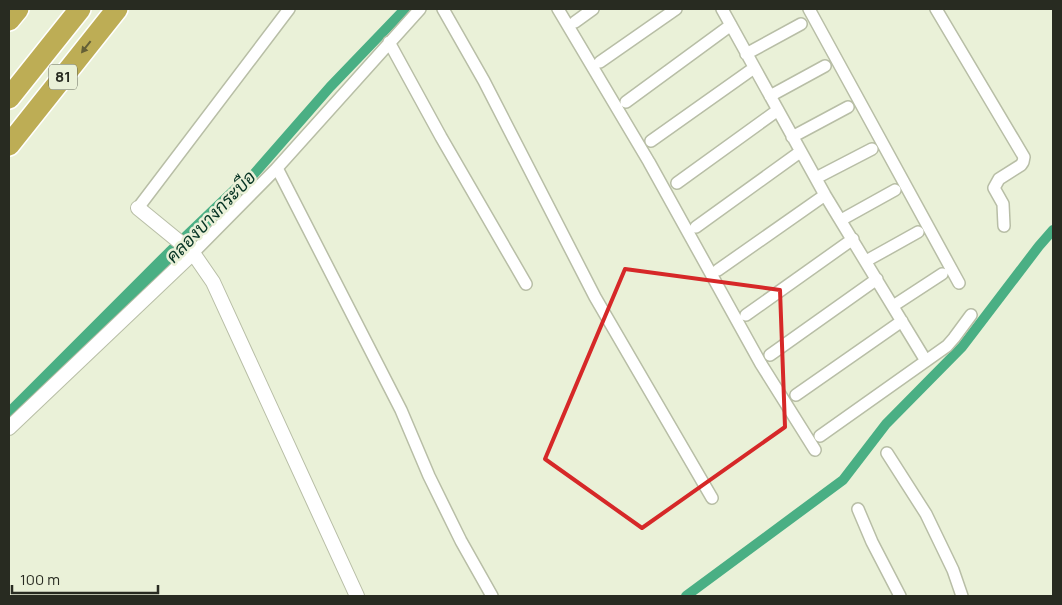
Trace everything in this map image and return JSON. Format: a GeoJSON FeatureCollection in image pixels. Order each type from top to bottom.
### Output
{"type":"FeatureCollection","features":[{"type":"Feature","properties":{"kind":"highway"},"geometry":{"type":"LineString","coordinates":[[9,20],[18,9]]}},
{"type":"Feature","properties":{"kind":"highway","name":"81"},"geometry":{"type":"LineString","coordinates":[[9,98],[80,9]]}},
{"type":"Feature","properties":{"kind":"highway","name":"81"},"geometry":{"type":"LineString","coordinates":[[9,145],[117,9]]}},
{"type":"Feature","properties":{"kind":"street"},"geometry":{"type":"LineString","coordinates":[[289,9],[138,208],[193,254],[213,282],[356,596]]}},
{"type":"Feature","properties":{"kind":"street"},"geometry":{"type":"LineString","coordinates":[[9,428],[193,254],[277,168],[420,9]]}},
{"type":"Feature","properties":{"kind":"street"},"geometry":{"type":"LineString","coordinates":[[443,9],[484,81],[595,297],[712,498]]}},
{"type":"Feature","properties":{"kind":"street"},"geometry":{"type":"LineString","coordinates":[[558,9],[649,162],[761,364],[815,450]]}},
{"type":"Feature","properties":{"kind":"street"},"geometry":{"type":"LineString","coordinates":[[574,22],[594,9]]}},
{"type":"Feature","properties":{"kind":"street"},"geometry":{"type":"LineString","coordinates":[[600,62],[676,9]]}},
{"type":"Feature","properties":{"kind":"street"},"geometry":{"type":"LineString","coordinates":[[809,9],[959,283]]}},
{"type":"Feature","properties":{"kind":"street"},"geometry":{"type":"LineString","coordinates":[[936,9],[1024,157],[1021,165],[999,179],[994,188],[1002,204],[1004,226]]}},
{"type":"Feature","properties":{"kind":"street"},"geometry":{"type":"LineString","coordinates":[[725,10],[730,25],[800,152],[926,361]]}},
{"type":"Feature","properties":{"kind":"street"},"geometry":{"type":"LineString","coordinates":[[746,54],[801,24]]}},
{"type":"Feature","properties":{"kind":"street"},"geometry":{"type":"LineString","coordinates":[[626,102],[730,25]]}},
{"type":"Feature","properties":{"kind":"street"},"geometry":{"type":"LineString","coordinates":[[389,42],[441,137],[526,284]]}},
{"type":"Feature","properties":{"kind":"street"},"geometry":{"type":"LineString","coordinates":[[770,96],[825,66]]}},
{"type":"Feature","properties":{"kind":"street"},"geometry":{"type":"LineString","coordinates":[[651,141],[754,68]]}},
{"type":"Feature","properties":{"kind":"street"},"geometry":{"type":"LineString","coordinates":[[792,137],[848,107]]}},
{"type":"Feature","properties":{"kind":"street"},"geometry":{"type":"LineString","coordinates":[[676,183],[778,110]]}},
{"type":"Feature","properties":{"kind":"street"},"geometry":{"type":"LineString","coordinates":[[816,178],[872,148]]}},
{"type":"Feature","properties":{"kind":"street"},"geometry":{"type":"LineString","coordinates":[[696,227],[800,152]]}},
{"type":"Feature","properties":{"kind":"street"},"geometry":{"type":"LineString","coordinates":[[277,168],[401,410],[429,476],[461,541],[492,596]]}},
{"type":"Feature","properties":{"kind":"street"},"geometry":{"type":"LineString","coordinates":[[841,220],[895,190]]}},
{"type":"Feature","properties":{"kind":"street"},"geometry":{"type":"LineString","coordinates":[[718,270],[825,195]]}},
{"type":"Feature","properties":{"kind":"street"},"geometry":{"type":"LineString","coordinates":[[866,261],[918,232]]}},
{"type":"Feature","properties":{"kind":"street"},"geometry":{"type":"LineString","coordinates":[[746,315],[853,239]]}},
{"type":"Feature","properties":{"kind":"street"},"geometry":{"type":"LineString","coordinates":[[893,306],[942,274]]}},
{"type":"Feature","properties":{"kind":"street"},"geometry":{"type":"LineString","coordinates":[[770,355],[877,279]]}},
{"type":"Feature","properties":{"kind":"street"},"geometry":{"type":"LineString","coordinates":[[820,436],[926,361],[954,338],[971,315]]}},
{"type":"Feature","properties":{"kind":"street"},"geometry":{"type":"LineString","coordinates":[[796,395],[902,321]]}},
{"type":"Feature","properties":{"kind":"street"},"geometry":{"type":"LineString","coordinates":[[887,453],[926,514],[953,570],[962,596]]}},
{"type":"Feature","properties":{"kind":"street"},"geometry":{"type":"LineString","coordinates":[[858,509],[872,542],[900,596]]}},
{"type":"Feature","properties":{"kind":"highlighted area"},"geometry":{"type":"Polygon","coordinates":[[[625,269],[780,290],[785,427],[642,528],[545,459],[625,269]]]}},
{"type":"Feature","properties":{"kind":"waterway","name":"คลองบางกระบือ"},"geometry":{"type":"LineString","coordinates":[[239,191],[330,87],[405,9]]}},
{"type":"Feature","properties":{"kind":"waterway","name":"คลองบางกระบือ"},"geometry":{"type":"LineString","coordinates":[[9,418],[172,255],[239,191]]}},
{"type":"Feature","properties":{"kind":"waterway"},"geometry":{"type":"LineString","coordinates":[[686,596],[843,480],[886,424],[962,347],[1053,230]]}}]}
